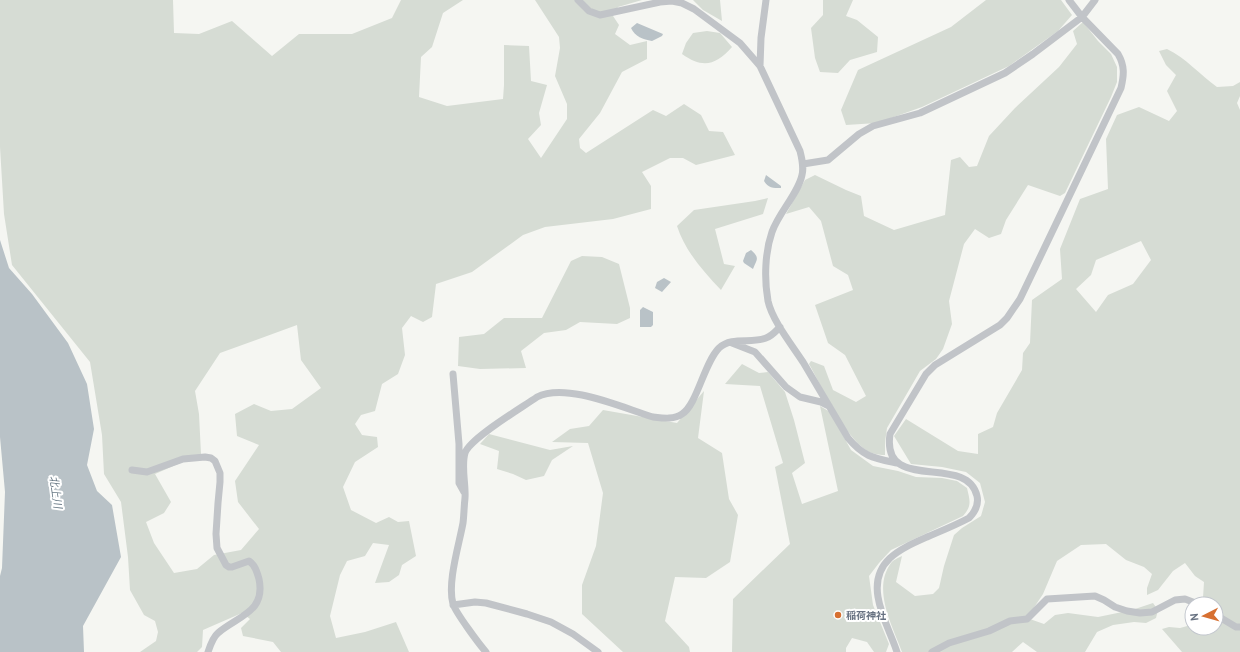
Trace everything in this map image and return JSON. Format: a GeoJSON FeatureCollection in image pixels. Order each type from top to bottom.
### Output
{"type":"FeatureCollection","features":[{"type":"Feature","properties":{"kind":"street"},"geometry":{"type":"LineString","coordinates":[[578,0],[589,11],[600,15],[660,2],[672,1],[682,3],[694,9],[740,43],[760,66],[800,151],[803,164],[802,176],[796,189],[776,222],[771,236],[768,252],[766,275],[768,302],[780,327],[848,438],[856,448],[866,455],[896,463],[905,468],[957,476],[968,480],[975,488],[978,504],[969,518],[905,547],[892,556],[880,572],[877,584],[880,607],[898,652]]}},
{"type":"Feature","properties":{"kind":"street"},"geometry":{"type":"LineString","coordinates":[[760,66],[761,38],[766,0]]}},
{"type":"Feature","properties":{"kind":"street"},"geometry":{"type":"LineString","coordinates":[[896,463],[890,453],[888,444],[890,434],[895,424],[926,374],[935,365],[1000,325],[1007,318],[1023,292],[1122,88],[1124,75],[1122,60],[1082,17],[1069,0]]}},
{"type":"Feature","properties":{"kind":"street"},"geometry":{"type":"LineString","coordinates":[[803,164],[828,160],[859,134],[873,126],[920,113],[1005,73],[1082,17],[1095,0]]}},
{"type":"Feature","properties":{"kind":"street"},"geometry":{"type":"LineString","coordinates":[[486,652],[453,605],[452,592],[463,522],[465,453],[470,445],[480,436],[537,397],[554,392],[588,396],[653,417],[675,417],[683,414],[690,405],[714,354],[720,346],[730,342],[765,339],[780,327]]}},
{"type":"Feature","properties":{"kind":"street"},"geometry":{"type":"LineString","coordinates":[[730,342],[755,352],[786,387],[800,397],[821,402],[829,406]]}},
{"type":"Feature","properties":{"kind":"street"},"geometry":{"type":"LineString","coordinates":[[453,374],[459,444],[460,483],[465,493]]}},
{"type":"Feature","properties":{"kind":"street"},"geometry":{"type":"LineString","coordinates":[[132,470],[147,472],[183,459],[205,457],[211,458],[215,461],[220,473],[217,511],[217,548],[226,565],[229,567],[249,561],[253,563],[259,579],[261,591],[256,604],[250,612],[217,634],[208,652]]}},
{"type":"Feature","properties":{"kind":"street"},"geometry":{"type":"LineString","coordinates":[[932,652],[949,643],[990,631],[1010,621],[1027,619],[1048,600],[1095,596],[1115,607],[1140,613],[1152,612],[1175,600],[1184,599]]}},
{"type":"Feature","properties":{"kind":"street"},"geometry":{"type":"LineString","coordinates":[[453,605],[475,602],[486,603],[551,622],[573,634],[598,652]]}},
{"type":"Feature","properties":{"kind":"street"},"geometry":{"type":"LineString","coordinates":[[1224,620],[1240,628]]}},
{"type":"Feature","properties":{"kind":"shaded area"},"geometry":{"type":"Polygon","coordinates":[[[0,0],[173,0],[174,33],[199,34],[232,21],[272,56],[299,34],[352,34],[392,18],[401,0],[463,0],[443,13],[432,47],[421,57],[419,97],[447,106],[503,99],[504,45],[529,46],[531,81],[547,85],[539,113],[541,125],[528,139],[541,158],[567,119],[567,104],[555,76],[560,48],[559,37],[535,0],[642,0],[618,7],[613,16],[619,25],[615,34],[630,45],[647,41],[647,59],[622,72],[600,113],[579,139],[580,148],[586,153],[653,110],[666,116],[684,104],[701,115],[709,131],[723,132],[735,155],[696,165],[683,158],[670,158],[642,172],[651,186],[651,209],[613,219],[545,227],[523,235],[472,272],[436,284],[432,317],[423,322],[411,316],[402,328],[405,355],[398,374],[382,384],[375,411],[361,415],[355,424],[362,435],[377,437],[378,447],[355,462],[343,487],[351,510],[376,523],[389,517],[398,522],[409,521],[416,556],[402,565],[399,575],[389,582],[375,583],[389,545],[373,543],[365,556],[347,561],[340,575],[330,616],[336,638],[365,632],[396,622],[409,652],[281,652],[273,642],[243,636],[241,628],[250,619],[242,613],[203,630],[202,647],[197,652],[140,652],[156,641],[158,632],[155,621],[144,615],[130,590],[128,557],[121,502],[104,474],[102,435],[90,362],[12,265],[4,214],[0,147],[0,0]],[[297,325],[220,353],[195,391],[199,414],[201,454],[155,474],[171,502],[164,513],[146,522],[154,543],[174,573],[197,569],[214,555],[241,550],[259,529],[238,502],[235,481],[259,445],[237,436],[235,414],[254,404],[271,411],[292,409],[321,388],[301,360],[297,325]]]}},
{"type":"Feature","properties":{"kind":"shaded area"},"geometry":{"type":"Polygon","coordinates":[[[693,0],[720,0],[722,21],[703,10],[693,0]]]}},
{"type":"Feature","properties":{"kind":"shaded area"},"geometry":{"type":"Polygon","coordinates":[[[823,0],[853,0],[846,16],[857,20],[878,37],[877,52],[850,60],[838,73],[820,72],[815,58],[811,28],[823,15],[823,0]]]}},
{"type":"Feature","properties":{"kind":"shaded area"},"geometry":{"type":"Polygon","coordinates":[[[986,0],[1061,0],[1072,15],[1058,31],[1009,66],[922,107],[877,123],[846,125],[841,110],[858,70],[951,27],[986,0]]]}},
{"type":"Feature","properties":{"kind":"shaded area"},"geometry":{"type":"Polygon","coordinates":[[[1083,22],[1098,41],[1111,54],[1117,67],[1117,82],[1065,193],[1060,196],[1028,185],[1006,220],[1001,234],[989,238],[975,229],[964,244],[949,301],[952,324],[943,349],[936,359],[920,371],[887,428],[885,455],[867,451],[847,430],[826,397],[809,364],[811,361],[824,366],[833,390],[856,402],[866,396],[845,355],[828,343],[815,305],[853,290],[848,275],[833,266],[821,221],[809,207],[786,214],[805,180],[815,175],[861,196],[864,216],[894,230],[945,215],[951,160],[960,157],[969,167],[977,166],[989,136],[1015,108],[1059,67],[1077,44],[1073,31],[1083,22]]]}},
{"type":"Feature","properties":{"kind":"shaded area"},"geometry":{"type":"Polygon","coordinates":[[[707,31],[720,33],[732,47],[720,58],[709,63],[696,62],[682,54],[686,43],[693,33],[707,31]]]}},
{"type":"Feature","properties":{"kind":"shaded area"},"geometry":{"type":"Polygon","coordinates":[[[1167,49],[1187,62],[1217,87],[1233,86],[1240,82],[1240,96],[1237,103],[1240,110],[1240,652],[1182,652],[1162,629],[1169,627],[1184,627],[1184,636],[1224,636],[1224,596],[1203,596],[1204,582],[1195,576],[1185,563],[1173,571],[1158,590],[1147,595],[1147,588],[1152,574],[1144,567],[1126,560],[1106,544],[1081,545],[1057,561],[1043,594],[1027,618],[1044,624],[1055,615],[1068,613],[1098,617],[1132,610],[1153,603],[1158,610],[1156,618],[1146,623],[1134,622],[1113,625],[1097,632],[1085,652],[1037,652],[1023,642],[1012,652],[902,652],[889,619],[883,595],[883,584],[891,563],[902,556],[896,582],[915,596],[933,594],[939,588],[954,535],[981,516],[985,502],[980,483],[966,472],[942,467],[911,464],[894,436],[906,419],[958,451],[978,454],[978,434],[993,427],[997,413],[1022,370],[1023,353],[1030,343],[1032,300],[1062,279],[1060,249],[1080,199],[1108,189],[1106,139],[1117,115],[1139,107],[1169,121],[1177,111],[1167,91],[1176,75],[1166,65],[1159,51],[1167,49]],[[1141,241],[1096,260],[1091,275],[1076,289],[1096,312],[1108,295],[1133,284],[1151,260],[1141,241]]]}},
{"type":"Feature","properties":{"kind":"shaded area"},"geometry":{"type":"Polygon","coordinates":[[[768,198],[763,214],[715,229],[724,264],[735,266],[721,290],[701,268],[690,252],[680,235],[677,226],[694,210],[768,198]]]}},
{"type":"Feature","properties":{"kind":"shaded area"},"geometry":{"type":"Polygon","coordinates":[[[582,256],[602,257],[619,264],[630,308],[630,318],[617,324],[580,322],[566,330],[544,333],[521,351],[526,368],[480,369],[458,366],[459,337],[484,334],[504,318],[542,318],[571,261],[582,256]]]}},
{"type":"Feature","properties":{"kind":"shaded area"},"geometry":{"type":"Polygon","coordinates":[[[742,364],[759,373],[768,372],[785,392],[805,463],[792,473],[802,504],[838,491],[820,406],[830,412],[851,450],[873,466],[898,471],[916,477],[942,478],[957,481],[967,488],[970,503],[963,516],[891,550],[869,576],[873,605],[889,644],[886,652],[874,652],[867,642],[852,638],[846,648],[846,652],[732,652],[733,599],[790,544],[775,467],[783,463],[760,386],[725,384],[742,364]]]}},
{"type":"Feature","properties":{"kind":"shaded area"},"geometry":{"type":"Polygon","coordinates":[[[704,391],[698,438],[722,453],[729,499],[738,515],[730,562],[706,578],[675,577],[665,621],[689,647],[690,652],[623,652],[582,614],[582,585],[596,546],[603,493],[588,443],[552,442],[570,429],[589,426],[603,410],[677,423],[704,391]]]}},
{"type":"Feature","properties":{"kind":"shaded area"},"geometry":{"type":"Polygon","coordinates":[[[489,434],[550,450],[573,446],[552,460],[544,476],[526,480],[497,469],[499,451],[480,444],[489,434]]]}},
{"type":"Feature","properties":{"kind":"water"},"geometry":{"type":"Polygon","coordinates":[[[637,23],[663,34],[652,41],[637,36],[631,28],[637,23]]]}},
{"type":"Feature","properties":{"kind":"water"},"geometry":{"type":"Polygon","coordinates":[[[766,175],[781,186],[781,188],[773,188],[767,185],[764,181],[766,175]]]}},
{"type":"Feature","properties":{"kind":"water","name":"北上川"},"geometry":{"type":"Polygon","coordinates":[[[0,240],[9,268],[32,294],[68,343],[87,384],[94,429],[87,465],[97,491],[112,505],[121,557],[83,626],[84,652],[0,652],[0,576],[2,568],[5,492],[0,437],[0,240]]]}},
{"type":"Feature","properties":{"kind":"water"},"geometry":{"type":"Polygon","coordinates":[[[751,250],[757,257],[753,269],[743,261],[746,253],[751,250]]]}},
{"type":"Feature","properties":{"kind":"water"},"geometry":{"type":"Polygon","coordinates":[[[664,278],[671,282],[662,292],[655,288],[657,282],[664,278]]]}},
{"type":"Feature","properties":{"kind":"water"},"geometry":{"type":"Polygon","coordinates":[[[643,307],[653,312],[653,325],[651,327],[640,327],[640,310],[643,307]]]}},
{"type":"Feature","properties":{"kind":"place","name":"稲荷神社"},"geometry":{"type":"Point","coordinates":[838,615]}}]}
